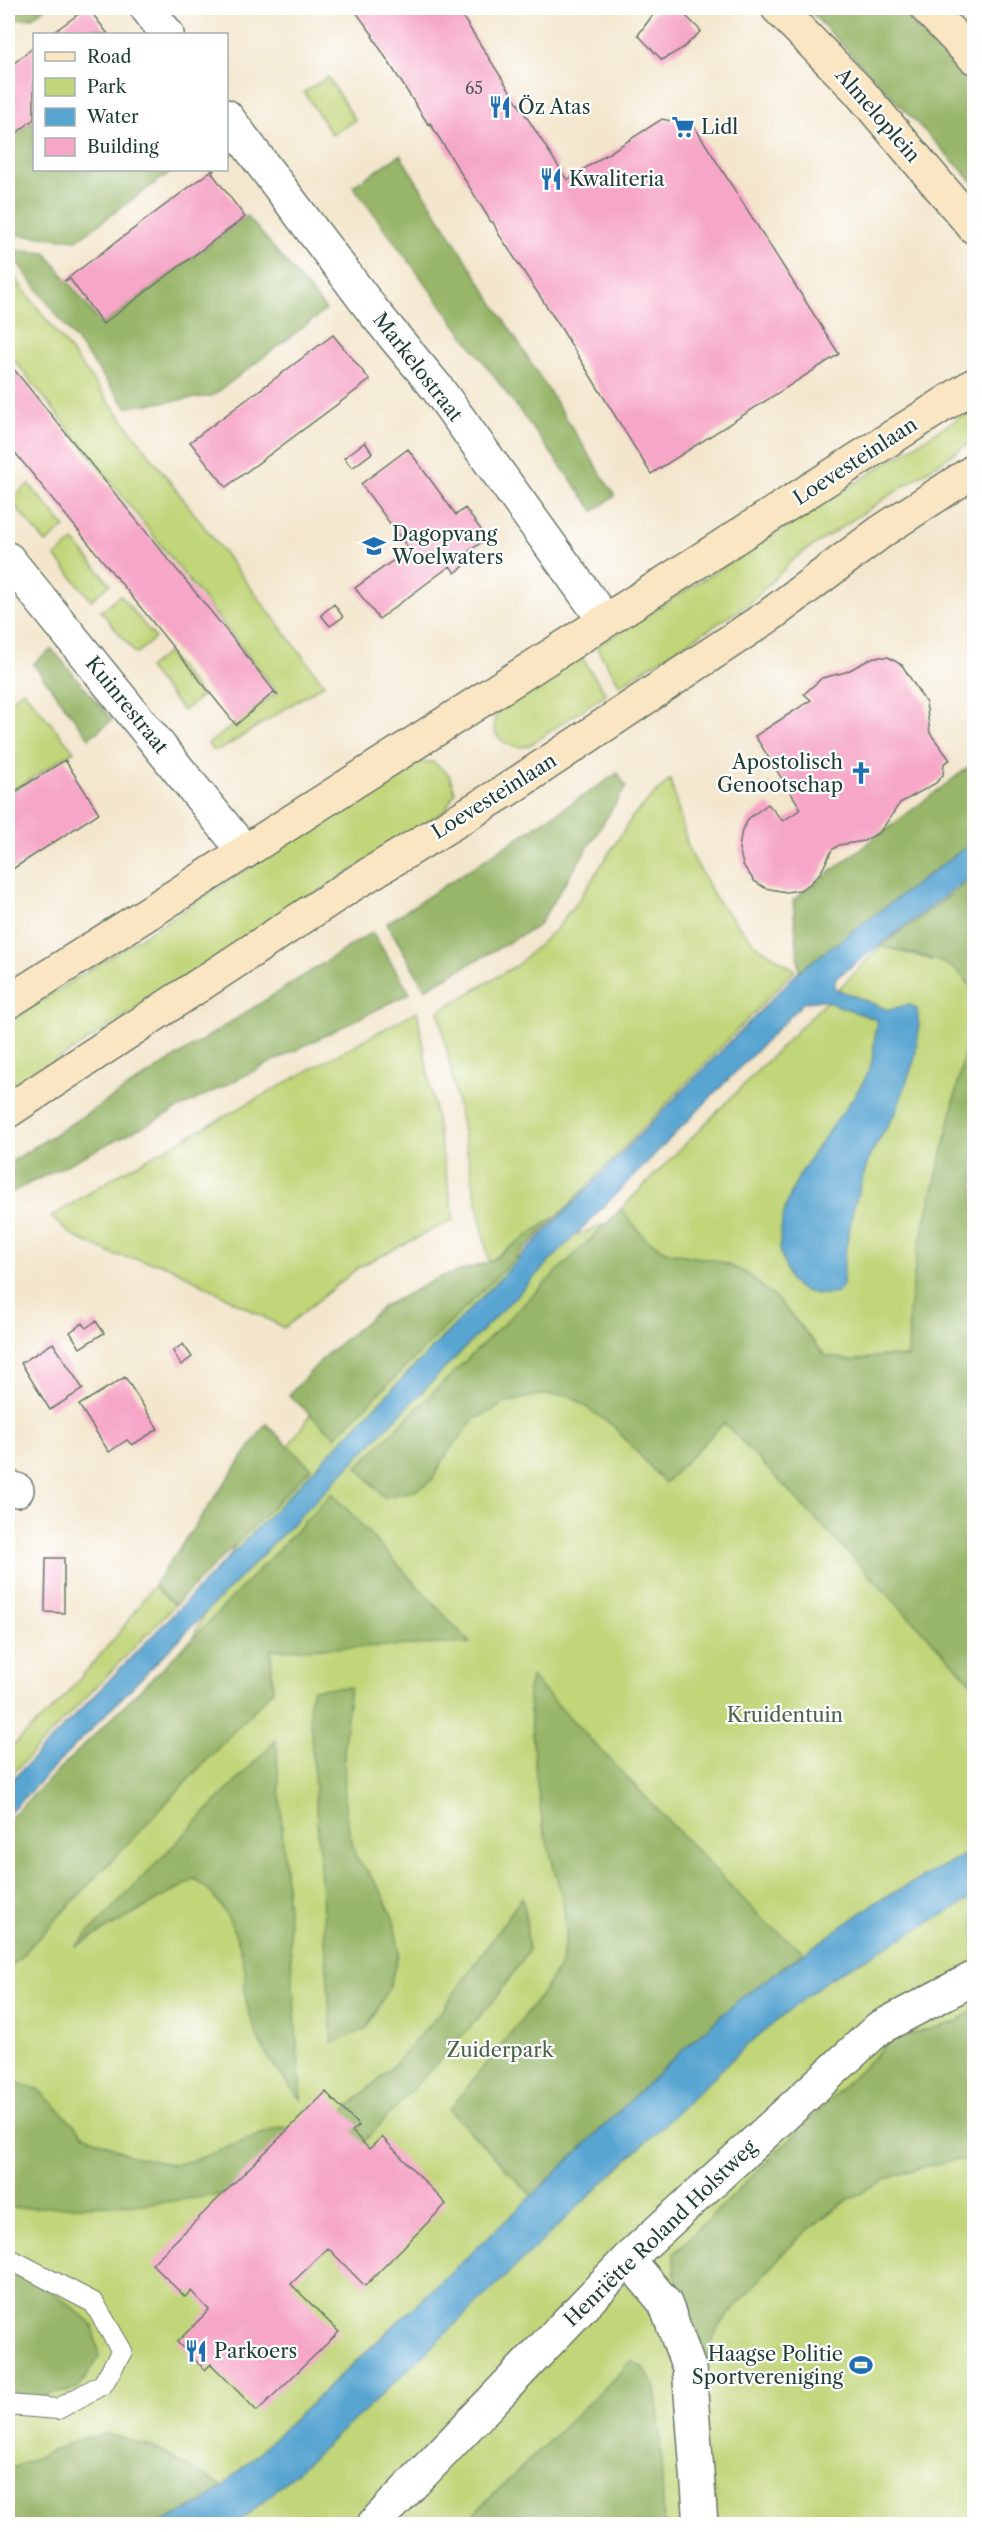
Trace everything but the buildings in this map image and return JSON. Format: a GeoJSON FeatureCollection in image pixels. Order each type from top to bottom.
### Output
{"type":"FeatureCollection","features":[{"type":"Feature","properties":{"kind":"main road","name":"Almeloplein"},"geometry":{"type":"LineString","coordinates":[[778,8],[858,90],[975,226]]}},
{"type":"Feature","properties":{"kind":"main road"},"geometry":{"type":"LineString","coordinates":[[927,8],[975,57]]}},
{"type":"Feature","properties":{"kind":"main road","name":"Loevesteinlaan"},"geometry":{"type":"LineString","coordinates":[[8,1002],[975,385]]}},
{"type":"Feature","properties":{"kind":"main road","name":"Loevesteinlaan"},"geometry":{"type":"LineString","coordinates":[[8,1111],[350,886],[507,790],[770,615],[882,531],[975,471]]}},
{"type":"Feature","properties":{"kind":"street"},"geometry":{"type":"LineString","coordinates":[[147,8],[166,33]]}},
{"type":"Feature","properties":{"kind":"street","name":"Markelostraat"},"geometry":{"type":"LineString","coordinates":[[228,119],[373,310],[437,388],[605,621]]}},
{"type":"Feature","properties":{"kind":"street","name":"Kuinrestraat"},"geometry":{"type":"LineString","coordinates":[[8,559],[245,852]]}},
{"type":"Feature","properties":{"kind":"street","name":"Henriëtte Roland Holstweg"},"geometry":{"type":"LineString","coordinates":[[374,2524],[627,2259],[879,2028],[975,1978]]}},
{"type":"Feature","properties":{"kind":"street"},"geometry":{"type":"LineString","coordinates":[[627,2259],[665,2303],[689,2368],[701,2524]]}},
{"type":"Feature","properties":{"kind":"lane"},"geometry":{"type":"LineString","coordinates":[[8,2258],[94,2303],[122,2351],[103,2384],[58,2409],[8,2405]]}},
{"type":"Feature","properties":{"kind":"green space"},"geometry":{"type":"Polygon","coordinates":[[[8,8],[45,8],[32,18],[8,20],[8,8]]]}},
{"type":"Feature","properties":{"kind":"green space"},"geometry":{"type":"Polygon","coordinates":[[[807,8],[898,8],[974,89],[974,183],[807,8]]]}},
{"type":"Feature","properties":{"kind":"green space"},"geometry":{"type":"Polygon","coordinates":[[[328,77],[355,120],[332,135],[304,92],[328,77]]]}},
{"type":"Feature","properties":{"kind":"green space"},"geometry":{"type":"Polygon","coordinates":[[[33,121],[33,171],[172,171],[77,240],[8,234],[8,140],[33,121]]]}},
{"type":"Feature","properties":{"kind":"green space"},"geometry":{"type":"Polygon","coordinates":[[[400,155],[615,496],[594,511],[353,186],[400,155]]]}},
{"type":"Feature","properties":{"kind":"green space"},"geometry":{"type":"Polygon","coordinates":[[[247,216],[326,310],[212,396],[126,407],[8,250],[46,253],[102,325],[247,216]]]}},
{"type":"Feature","properties":{"kind":"green space"},"geometry":{"type":"Polygon","coordinates":[[[8,269],[324,684],[222,749],[213,750],[208,744],[277,692],[8,352],[8,269]]]}},
{"type":"Feature","properties":{"kind":"green space"},"geometry":{"type":"Polygon","coordinates":[[[974,408],[974,440],[796,557],[749,604],[620,685],[596,647],[974,408]]]}},
{"type":"Feature","properties":{"kind":"green space"},"geometry":{"type":"Polygon","coordinates":[[[29,484],[65,527],[46,543],[10,500],[29,484]]]}},
{"type":"Feature","properties":{"kind":"green space"},"geometry":{"type":"Polygon","coordinates":[[[74,541],[110,584],[91,600],[55,556],[74,541]]]}},
{"type":"Feature","properties":{"kind":"green space"},"geometry":{"type":"Polygon","coordinates":[[[120,595],[155,638],[136,654],[101,611],[120,595]]]}},
{"type":"Feature","properties":{"kind":"green space"},"geometry":{"type":"Polygon","coordinates":[[[52,649],[112,720],[89,738],[33,664],[52,649]]]}},
{"type":"Feature","properties":{"kind":"green space"},"geometry":{"type":"Polygon","coordinates":[[[167,653],[202,696],[183,711],[148,668],[167,653]]]}},
{"type":"Feature","properties":{"kind":"green space"},"geometry":{"type":"Polygon","coordinates":[[[581,657],[606,694],[528,746],[519,747],[503,742],[498,737],[494,723],[501,707],[581,657]]]}},
{"type":"Feature","properties":{"kind":"green space"},"geometry":{"type":"Polygon","coordinates":[[[23,690],[74,751],[8,794],[8,702],[23,690]]]}},
{"type":"Feature","properties":{"kind":"green space"},"geometry":{"type":"Polygon","coordinates":[[[415,762],[433,762],[449,775],[455,792],[445,811],[8,1092],[8,1022],[415,762]]]}},
{"type":"Feature","properties":{"kind":"green space"},"geometry":{"type":"Polygon","coordinates":[[[974,763],[974,841],[799,971],[793,900],[974,763]]]}},
{"type":"Feature","properties":{"kind":"green space"},"geometry":{"type":"Polygon","coordinates":[[[618,773],[626,787],[538,926],[425,989],[387,923],[618,773]]]}},
{"type":"Feature","properties":{"kind":"green space"},"geometry":{"type":"Polygon","coordinates":[[[670,779],[689,850],[717,901],[756,945],[795,970],[562,1212],[489,1262],[439,1011],[517,965],[556,929],[582,895],[633,816],[670,779]]]}},
{"type":"Feature","properties":{"kind":"green space"},"geometry":{"type":"Polygon","coordinates":[[[974,877],[974,999],[969,985],[950,967],[937,960],[881,946],[974,877]]]}},
{"type":"Feature","properties":{"kind":"green space","name":"Zuiderpark"},"geometry":{"type":"Polygon","coordinates":[[[974,886],[974,2524],[8,2524],[8,1832],[152,1728],[265,1479],[384,1310],[626,1216],[621,1209],[881,946],[932,960],[974,886]]]}},
{"type":"Feature","properties":{"kind":"green space"},"geometry":{"type":"Polygon","coordinates":[[[372,932],[410,993],[8,1194],[8,1164],[372,932]]]}},
{"type":"Feature","properties":{"kind":"green space"},"geometry":{"type":"Polygon","coordinates":[[[974,1009],[974,1685],[724,1423],[665,1483],[613,1426],[569,1395],[537,1395],[506,1403],[473,1420],[448,1452],[432,1480],[415,1491],[384,1497],[357,1467],[621,1209],[646,1239],[668,1252],[719,1261],[746,1273],[780,1302],[825,1355],[852,1361],[882,1356],[908,1357],[909,1313],[917,1254],[945,1142],[974,1009]]]}},
{"type":"Feature","properties":{"kind":"green space"},"geometry":{"type":"Polygon","coordinates":[[[417,1011],[454,1219],[359,1267],[284,1328],[167,1265],[115,1255],[73,1236],[51,1217],[121,1173],[417,1011]]]}},
{"type":"Feature","properties":{"kind":"green space"},"geometry":{"type":"Polygon","coordinates":[[[562,1212],[335,1437],[289,1395],[326,1355],[383,1307],[438,1278],[489,1262],[562,1212]]]}},
{"type":"Feature","properties":{"kind":"green space"},"geometry":{"type":"Polygon","coordinates":[[[266,1424],[311,1468],[175,1605],[153,1586],[266,1424]]]}},
{"type":"Feature","properties":{"kind":"green space"},"geometry":{"type":"Polygon","coordinates":[[[332,1493],[470,1643],[271,1650],[273,1690],[8,1970],[8,1820],[207,1624],[332,1493]]]}},
{"type":"Feature","properties":{"kind":"green space"},"geometry":{"type":"Polygon","coordinates":[[[153,1586],[175,1605],[8,1778],[8,1750],[57,1705],[119,1633],[153,1586]]]}},
{"type":"Feature","properties":{"kind":"green space"},"geometry":{"type":"Polygon","coordinates":[[[531,1677],[764,1921],[804,1952],[741,1998],[677,2055],[532,2196],[449,2110],[541,1995],[561,1964],[566,1933],[563,1901],[544,1831],[537,1786],[528,1690],[531,1677]]]}},
{"type":"Feature","properties":{"kind":"green space"},"geometry":{"type":"Polygon","coordinates":[[[350,1687],[344,1745],[345,1811],[355,1855],[381,1891],[394,1920],[399,1952],[389,1988],[366,2029],[332,2043],[309,1703],[313,1689],[350,1687]]]}},
{"type":"Feature","properties":{"kind":"green space"},"geometry":{"type":"Polygon","coordinates":[[[276,1740],[301,2100],[275,2067],[259,2040],[246,2003],[243,1958],[235,1932],[214,1897],[195,1879],[75,1947],[276,1740]]]}},
{"type":"Feature","properties":{"kind":"green space"},"geometry":{"type":"Polygon","coordinates":[[[522,1897],[526,1916],[528,1952],[493,2002],[340,2168],[337,2117],[391,2068],[443,2009],[522,1897]]]}},
{"type":"Feature","properties":{"kind":"green space"},"geometry":{"type":"Polygon","coordinates":[[[974,2010],[974,2158],[939,2163],[906,2172],[876,2184],[821,2219],[796,2241],[772,2265],[718,2330],[710,2350],[701,2402],[682,2349],[673,2254],[891,2040],[956,2022],[974,2010]]]}},
{"type":"Feature","properties":{"kind":"green space"},"geometry":{"type":"Polygon","coordinates":[[[8,2080],[38,2089],[84,2134],[132,2156],[172,2165],[198,2159],[279,2127],[303,2130],[307,2184],[146,2204],[8,2208],[8,2080]]]}},
{"type":"Feature","properties":{"kind":"green space"},"geometry":{"type":"Polygon","coordinates":[[[8,2271],[55,2293],[93,2325],[99,2357],[78,2389],[28,2399],[8,2389],[8,2271]]]}},
{"type":"Feature","properties":{"kind":"green space"},"geometry":{"type":"Polygon","coordinates":[[[632,2361],[645,2369],[654,2385],[659,2416],[664,2524],[463,2524],[632,2361]]]}},
{"type":"Feature","properties":{"kind":"green space"},"geometry":{"type":"Polygon","coordinates":[[[108,2434],[152,2447],[223,2486],[206,2501],[159,2524],[8,2524],[8,2470],[82,2438],[108,2434]]]}},
{"type":"Feature","properties":{"kind":"water"},"geometry":{"type":"Polygon","coordinates":[[[974,841],[974,874],[836,978],[834,988],[889,1010],[909,1004],[917,1009],[919,1027],[915,1058],[896,1112],[870,1155],[853,1209],[844,1258],[843,1285],[837,1293],[815,1294],[795,1285],[787,1273],[780,1247],[782,1222],[798,1178],[866,1077],[873,1056],[877,1020],[823,1000],[804,1002],[8,1814],[8,1784],[799,971],[974,841]]]}},
{"type":"Feature","properties":{"kind":"water"},"geometry":{"type":"Polygon","coordinates":[[[974,1850],[974,1897],[827,1980],[746,2046],[373,2403],[238,2524],[159,2524],[206,2501],[223,2486],[532,2196],[677,2055],[741,1998],[878,1901],[974,1850]]]}},
{"type":"Feature","properties":{"kind":"place","name":"Öz Atas"},"geometry":{"type":"Point","coordinates":[500,107]}},
{"type":"Feature","properties":{"kind":"place","name":"Lidl"},"geometry":{"type":"Point","coordinates":[683,127]}},
{"type":"Feature","properties":{"kind":"place","name":"Kwaliteria"},"geometry":{"type":"Point","coordinates":[551,179]}},
{"type":"Feature","properties":{"kind":"place","name":"Dagopvang Woelwaters"},"geometry":{"type":"Point","coordinates":[374,546]}},
{"type":"Feature","properties":{"kind":"place","name":"Apostolisch Genootschap"},"geometry":{"type":"Point","coordinates":[861,773]}},
{"type":"Feature","properties":{"kind":"place","name":"Parkoers"},"geometry":{"type":"Point","coordinates":[196,2351]}},
{"type":"Feature","properties":{"kind":"place","name":"Haagse Politie Sportvereniging"},"geometry":{"type":"Point","coordinates":[861,2365]}},
{"type":"Feature","properties":{"kind":"park label","name":"Kruidentuin"},"geometry":{"type":"Point","coordinates":[785,1715]}}]}
